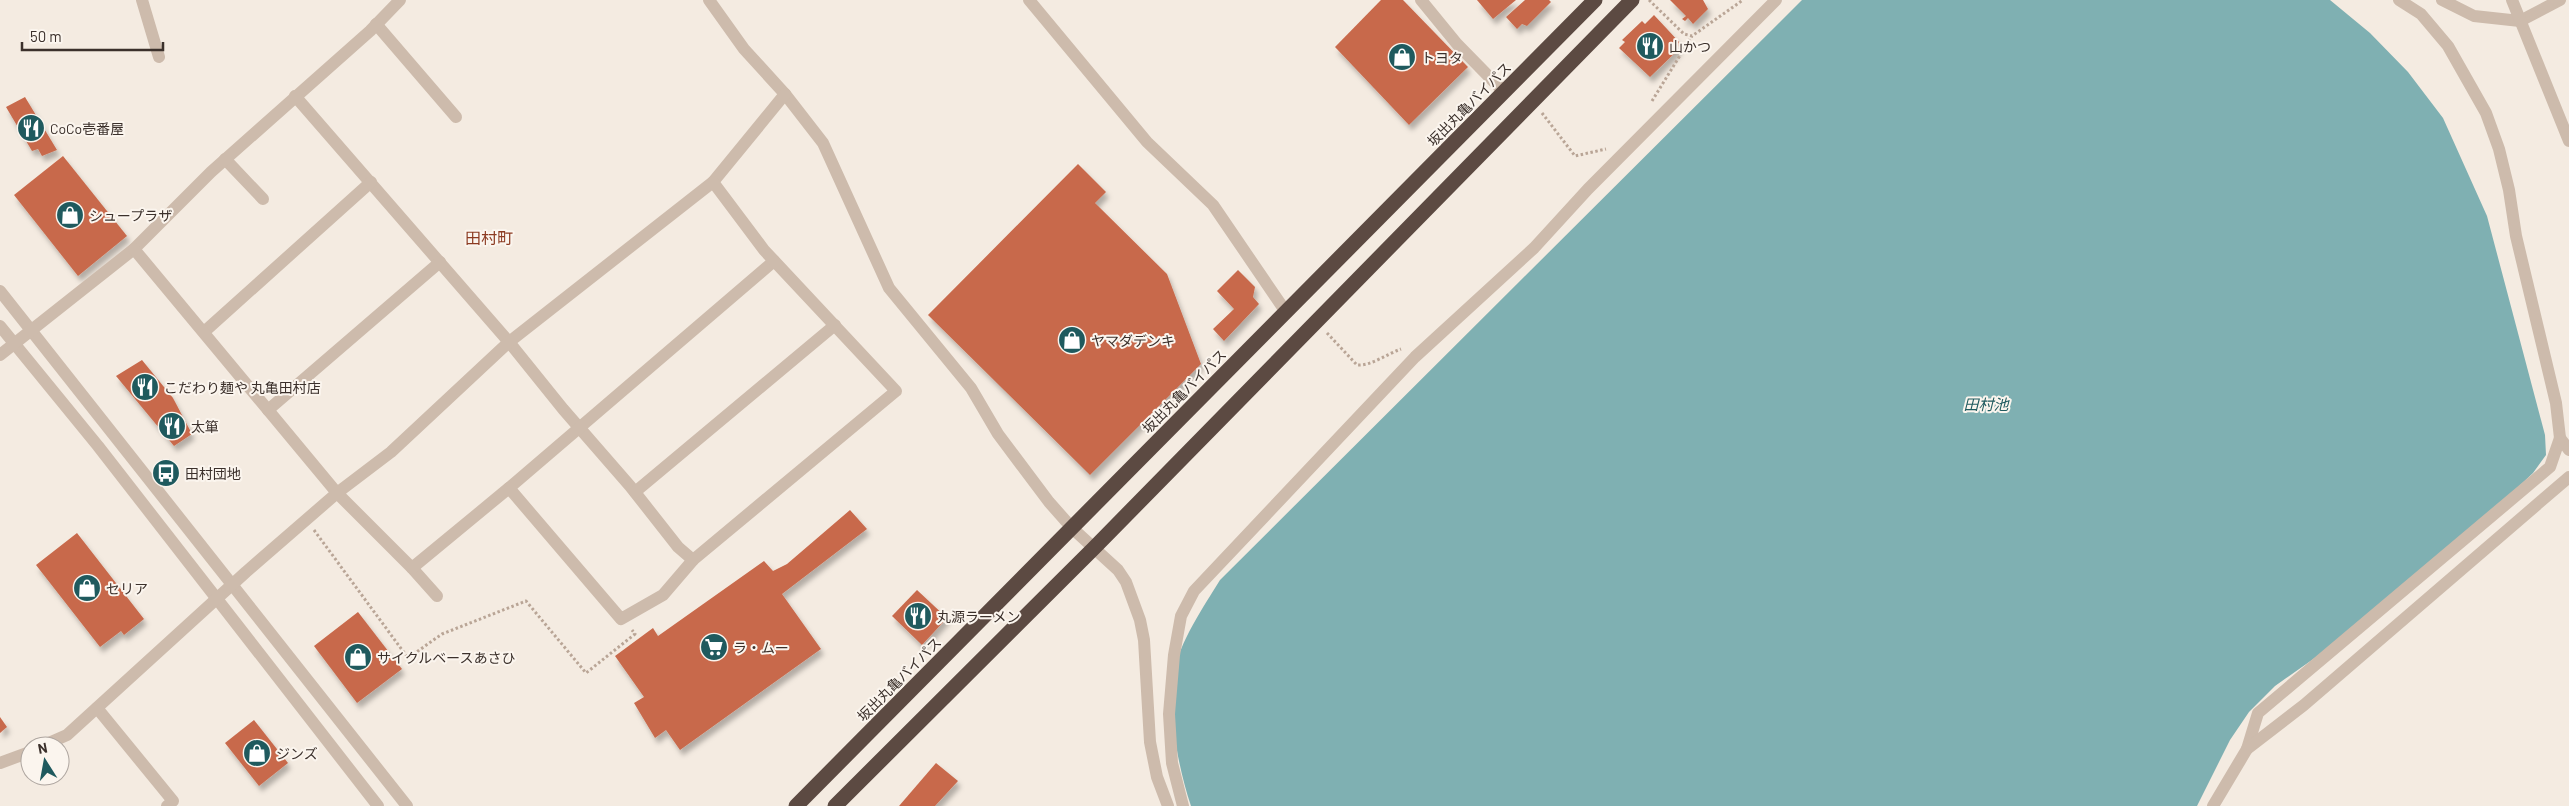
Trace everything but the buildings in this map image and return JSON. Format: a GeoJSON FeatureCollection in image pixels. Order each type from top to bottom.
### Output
{"type":"FeatureCollection","features":[{"type":"Feature","properties":{"kind":"highway","name":"坂出丸亀バイパス"},"geometry":{"type":"LineString","coordinates":[[796,806],[1595,0]]}},
{"type":"Feature","properties":{"kind":"highway"},"geometry":{"type":"LineString","coordinates":[[836,806],[1094,548],[1632,0]]}},
{"type":"Feature","properties":{"kind":"street"},"geometry":{"type":"LineString","coordinates":[[142,0],[160,57]]}},
{"type":"Feature","properties":{"kind":"street"},"geometry":{"type":"LineString","coordinates":[[0,355],[134,249],[225,159],[376,24],[400,0]]}},
{"type":"Feature","properties":{"kind":"street"},"geometry":{"type":"LineString","coordinates":[[709,0],[744,49],[785,94],[823,143],[889,288],[970,388],[1021,466],[1072,528],[1126,582],[1140,620],[1144,640],[1150,742],[1157,777],[1168,806]]}},
{"type":"Feature","properties":{"kind":"street"},"geometry":{"type":"LineString","coordinates":[[1029,0],[1147,142],[1213,205],[1286,312]]}},
{"type":"Feature","properties":{"kind":"street"},"geometry":{"type":"LineString","coordinates":[[1421,0],[1457,44],[1504,92]]}},
{"type":"Feature","properties":{"kind":"street"},"geometry":{"type":"LineString","coordinates":[[1183,806],[1172,763],[1169,714],[1174,655],[1181,616],[1194,591],[1421,352],[1534,248],[1630,147],[1776,0]]}},
{"type":"Feature","properties":{"kind":"street"},"geometry":{"type":"LineString","coordinates":[[2219,803],[2247,749],[2258,713],[2550,467],[2560,438],[2556,403],[2516,236],[2509,190],[2499,149],[2486,114],[2448,46],[2421,14],[2399,0]]}},
{"type":"Feature","properties":{"kind":"street"},"geometry":{"type":"LineString","coordinates":[[2442,0],[2474,16],[2520,21],[2560,0]]}},
{"type":"Feature","properties":{"kind":"street"},"geometry":{"type":"LineString","coordinates":[[2512,0],[2569,141]]}},
{"type":"Feature","properties":{"kind":"street"},"geometry":{"type":"LineString","coordinates":[[376,24],[456,117]]}},
{"type":"Feature","properties":{"kind":"street"},"geometry":{"type":"LineString","coordinates":[[65,736],[231,585],[337,493],[391,452],[509,342],[713,182],[785,94]]}},
{"type":"Feature","properties":{"kind":"street"},"geometry":{"type":"LineString","coordinates":[[295,96],[509,342],[635,492],[678,547],[693,560]]}},
{"type":"Feature","properties":{"kind":"street"},"geometry":{"type":"LineString","coordinates":[[225,159],[263,199]]}},
{"type":"Feature","properties":{"kind":"street"},"geometry":{"type":"LineString","coordinates":[[204,332],[371,182]]}},
{"type":"Feature","properties":{"kind":"street"},"geometry":{"type":"LineString","coordinates":[[509,488],[621,619],[663,595],[693,560],[896,391],[774,261],[713,182]]}},
{"type":"Feature","properties":{"kind":"street"},"geometry":{"type":"LineString","coordinates":[[134,249],[337,493],[412,568],[437,596]]}},
{"type":"Feature","properties":{"kind":"street"},"geometry":{"type":"LineString","coordinates":[[412,568],[580,428],[774,261]]}},
{"type":"Feature","properties":{"kind":"street"},"geometry":{"type":"LineString","coordinates":[[268,410],[440,262]]}},
{"type":"Feature","properties":{"kind":"street"},"geometry":{"type":"LineString","coordinates":[[0,291],[407,806]]}},
{"type":"Feature","properties":{"kind":"street"},"geometry":{"type":"LineString","coordinates":[[0,326],[98,446],[378,806]]}},
{"type":"Feature","properties":{"kind":"street"},"geometry":{"type":"LineString","coordinates":[[635,492],[835,326]]}},
{"type":"Feature","properties":{"kind":"street"},"geometry":{"type":"LineString","coordinates":[[2560,438],[2569,450]]}},
{"type":"Feature","properties":{"kind":"street"},"geometry":{"type":"LineString","coordinates":[[2247,749],[2304,705],[2569,477]]}},
{"type":"Feature","properties":{"kind":"street"},"geometry":{"type":"LineString","coordinates":[[97,708],[173,801],[167,806]]}},
{"type":"Feature","properties":{"kind":"street"},"geometry":{"type":"LineString","coordinates":[[0,763],[20,756]]}},
{"type":"Feature","properties":{"kind":"path"},"geometry":{"type":"LineString","coordinates":[[1649,0],[1684,34],[1692,36]]}},
{"type":"Feature","properties":{"kind":"path"},"geometry":{"type":"LineString","coordinates":[[1648,129],[1645,126],[1649,106],[1662,81],[1692,36],[1743,0]]}},
{"type":"Feature","properties":{"kind":"path"},"geometry":{"type":"LineString","coordinates":[[1534,99],[1547,121],[1575,156],[1627,144],[1630,147]]}},
{"type":"Feature","properties":{"kind":"path"},"geometry":{"type":"LineString","coordinates":[[1316,322],[1357,364],[1364,365],[1385,354],[1402,349],[1415,349],[1421,352]]}},
{"type":"Feature","properties":{"kind":"path"},"geometry":{"type":"LineString","coordinates":[[307,520],[408,658],[442,634],[526,601],[586,673],[635,634],[621,619]]}},
{"type":"Feature","properties":{"kind":"water","name":"田村池"},"geometry":{"type":"Polygon","coordinates":[[[1802,0],[2330,0],[2370,33],[2408,72],[2443,118],[2487,216],[2545,435],[2546,455],[2533,473],[2493,511],[2319,655],[2275,686],[2249,712],[2230,740],[2197,806],[1191,806],[1175,740],[1172,706],[1174,673],[1181,649],[1220,580],[1802,0]]]}},
{"type":"Feature","properties":{"kind":"place","name":"山かつ"},"geometry":{"type":"Point","coordinates":[1650,46]}},
{"type":"Feature","properties":{"kind":"place","name":"トヨタ"},"geometry":{"type":"Point","coordinates":[1402,57]}},
{"type":"Feature","properties":{"kind":"place","name":"CoCo壱番屋"},"geometry":{"type":"Point","coordinates":[31,128]}},
{"type":"Feature","properties":{"kind":"place","name":"シュープラザ"},"geometry":{"type":"Point","coordinates":[70,215]}},
{"type":"Feature","properties":{"kind":"place","name":"ヤマダデンキ"},"geometry":{"type":"Point","coordinates":[1072,340]}},
{"type":"Feature","properties":{"kind":"place","name":"こだわり麺や 丸亀田村店"},"geometry":{"type":"Point","coordinates":[145,387]}},
{"type":"Feature","properties":{"kind":"place","name":"太箪"},"geometry":{"type":"Point","coordinates":[172,426]}},
{"type":"Feature","properties":{"kind":"place","name":"田村団地"},"geometry":{"type":"Point","coordinates":[166,473]}},
{"type":"Feature","properties":{"kind":"place","name":"セリア"},"geometry":{"type":"Point","coordinates":[87,588]}},
{"type":"Feature","properties":{"kind":"place","name":"丸源ラーメン"},"geometry":{"type":"Point","coordinates":[918,616]}},
{"type":"Feature","properties":{"kind":"place","name":"ラ・ムー"},"geometry":{"type":"Point","coordinates":[714,647]}},
{"type":"Feature","properties":{"kind":"place","name":"サイクルベースあさひ"},"geometry":{"type":"Point","coordinates":[358,657]}},
{"type":"Feature","properties":{"kind":"place","name":"ジンズ"},"geometry":{"type":"Point","coordinates":[257,753]}},
{"type":"Feature","properties":{"kind":"district","name":"田村町"},"geometry":{"type":"Point","coordinates":[489,237]}}]}
